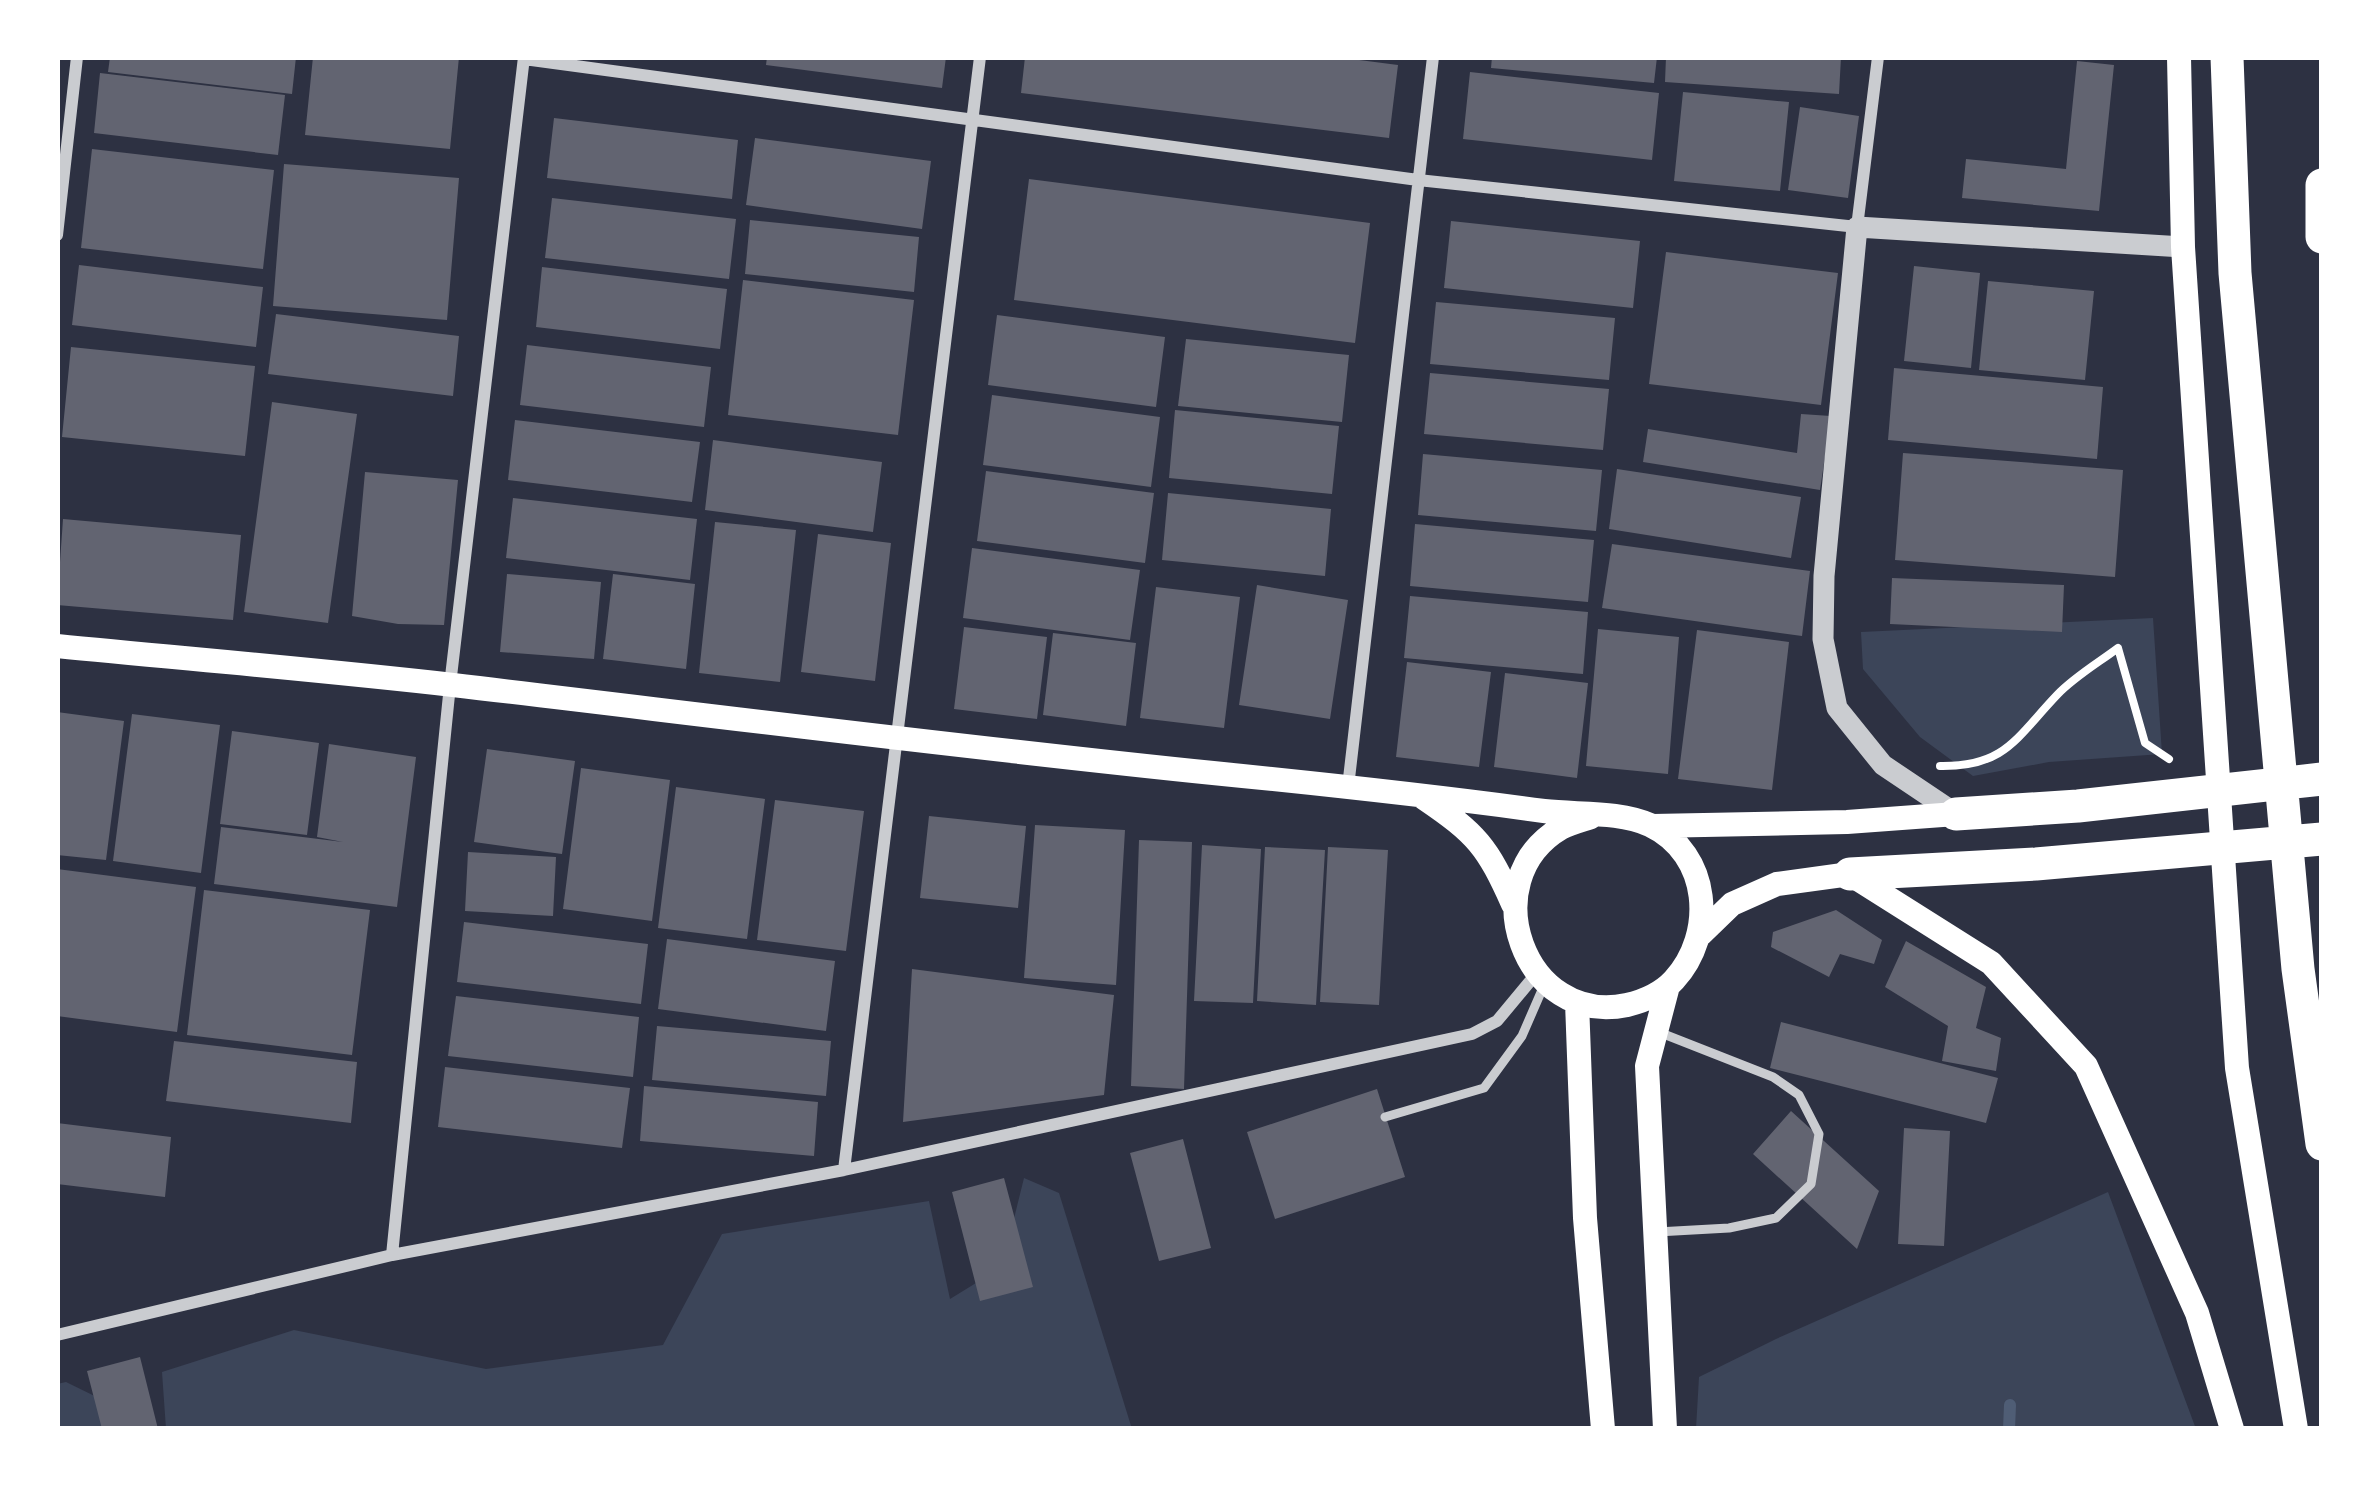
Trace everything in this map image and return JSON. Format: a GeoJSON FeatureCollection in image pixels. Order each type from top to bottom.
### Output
{"type":"FeatureCollection","features":[{"type":"Feature","properties":{"kind":"highway"},"geometry":{"type":"LineString","coordinates":[[2227,57],[2235,273],[2298,969],[2322,1144]]}},
{"type":"Feature","properties":{"kind":"highway"},"geometry":{"type":"LineString","coordinates":[[2322,185],[2322,237]]}},
{"type":"Feature","properties":{"kind":"highway"},"geometry":{"type":"LineString","coordinates":[[1956,814],[2078,806],[2322,779]]}},
{"type":"Feature","properties":{"kind":"highway"},"geometry":{"type":"LineString","coordinates":[[1850,874],[2036,864],[2322,839]]}},
{"type":"Feature","properties":{"kind":"main road"},"geometry":{"type":"LineString","coordinates":[[2179,57],[2182,247],[2236,1068],[2296,1429]]}},
{"type":"Feature","properties":{"kind":"main road"},"geometry":{"type":"LineString","coordinates":[[57,646],[450,685],[899,741],[1623,817],[1653,826],[1846,822],[1956,814]]}},
{"type":"Feature","properties":{"kind":"main road"},"geometry":{"type":"LineString","coordinates":[[1417,794],[1472,831],[1491,856],[1513,904]]}},
{"type":"Feature","properties":{"kind":"main road"},"geometry":{"type":"LineString","coordinates":[[1592,817],[1562,827],[1538,847],[1520,874],[1513,904],[1516,936],[1541,978],[1576,1002],[1624,1006],[1668,986],[1688,963],[1700,934],[1703,903],[1695,872],[1678,845],[1653,826]]}},
{"type":"Feature","properties":{"kind":"main road"},"geometry":{"type":"LineString","coordinates":[[1700,934],[1732,904],[1778,884],[1850,874],[1991,963],[2086,1066],[2197,1313],[2232,1429]]}},
{"type":"Feature","properties":{"kind":"main road"},"geometry":{"type":"LineString","coordinates":[[1665,1429],[1647,1066],[1668,986]]}},
{"type":"Feature","properties":{"kind":"main road"},"geometry":{"type":"LineString","coordinates":[[1576,1002],[1581,1027],[1585,1218],[1603,1429]]}},
{"type":"Feature","properties":{"kind":"street"},"geometry":{"type":"LineString","coordinates":[[57,236],[77,57]]}},
{"type":"Feature","properties":{"kind":"street"},"geometry":{"type":"LineString","coordinates":[[844,1170],[980,57]]}},
{"type":"Feature","properties":{"kind":"street"},"geometry":{"type":"LineString","coordinates":[[1348,787],[1433,57]]}},
{"type":"Feature","properties":{"kind":"street"},"geometry":{"type":"LineString","coordinates":[[1878,57],[1857,227],[1822,639],[1837,708],[1883,765],[1956,814]]}},
{"type":"Feature","properties":{"kind":"street"},"geometry":{"type":"LineString","coordinates":[[392,1255],[450,685],[524,58],[1418,180],[1857,227],[2182,247]]}},
{"type":"Feature","properties":{"kind":"street"},"geometry":{"type":"LineString","coordinates":[[57,1335],[392,1255],[844,1170],[1472,1034],[1497,1022],[1541,978]]}},
{"type":"Feature","properties":{"kind":"lane"},"geometry":{"type":"LineString","coordinates":[[1385,1117],[1484,1088],[1522,1036],[1541,978]]}},
{"type":"Feature","properties":{"kind":"lane"},"geometry":{"type":"LineString","coordinates":[[1655,1232],[1729,1228],[1776,1218],[1811,1184],[1820,1134],[1798,1095],[1772,1077],[1656,1030]]}},
{"type":"Feature","properties":{"kind":"path"},"geometry":{"type":"LineString","coordinates":[[1971,766],[2009,750],[2060,690],[2118,648],[2145,743],[2171,760]]}},
{"type":"Feature","properties":{"kind":"shaded area"},"geometry":{"type":"Polygon","coordinates":[[[2153,618],[2162,754],[2049,762],[1973,776],[1920,737],[1863,669],[1861,632],[2153,618]]]}},
{"type":"Feature","properties":{"kind":"shaded area"},"geometry":{"type":"Polygon","coordinates":[[[1024,1178],[1059,1193],[1132,1429],[166,1429],[162,1372],[294,1330],[486,1369],[663,1345],[722,1234],[929,1201],[950,1299],[1002,1267],[1024,1178]]]}},
{"type":"Feature","properties":{"kind":"shaded area"},"geometry":{"type":"Polygon","coordinates":[[[2108,1192],[2196,1429],[1696,1429],[1699,1377],[2108,1192]]]}},
{"type":"Feature","properties":{"kind":"shaded area"},"geometry":{"type":"Polygon","coordinates":[[[66,1382],[162,1429],[57,1429],[57,1384],[66,1382]]]}},
{"type":"Feature","properties":{"kind":"building"},"geometry":{"type":"Polygon","coordinates":[[[110,57],[296,57],[292,94],[108,72],[110,57]]]}},
{"type":"Feature","properties":{"kind":"building"},"geometry":{"type":"Polygon","coordinates":[[[313,57],[459,57],[450,149],[305,135],[313,57]]]}},
{"type":"Feature","properties":{"kind":"building"},"geometry":{"type":"Polygon","coordinates":[[[767,57],[946,57],[942,88],[766,65],[767,57]]]}},
{"type":"Feature","properties":{"kind":"building"},"geometry":{"type":"Polygon","coordinates":[[[1025,57],[1336,57],[1398,65],[1389,138],[1021,93],[1025,57]]]}},
{"type":"Feature","properties":{"kind":"building"},"geometry":{"type":"Polygon","coordinates":[[[1492,57],[1657,57],[1654,83],[1491,68],[1492,57]]]}},
{"type":"Feature","properties":{"kind":"building"},"geometry":{"type":"Polygon","coordinates":[[[1666,57],[1841,57],[1839,94],[1665,82],[1666,57]]]}},
{"type":"Feature","properties":{"kind":"building"},"geometry":{"type":"Polygon","coordinates":[[[2077,61],[2114,65],[2099,211],[1962,198],[1966,159],[2066,169],[2077,61]]]}},
{"type":"Feature","properties":{"kind":"building"},"geometry":{"type":"Polygon","coordinates":[[[1470,72],[1659,93],[1652,160],[1463,139],[1470,72]]]}},
{"type":"Feature","properties":{"kind":"building"},"geometry":{"type":"Polygon","coordinates":[[[100,73],[285,95],[278,155],[94,133],[100,73]]]}},
{"type":"Feature","properties":{"kind":"building"},"geometry":{"type":"Polygon","coordinates":[[[1683,92],[1789,102],[1780,191],[1674,181],[1683,92]]]}},
{"type":"Feature","properties":{"kind":"building"},"geometry":{"type":"Polygon","coordinates":[[[1800,107],[1859,116],[1848,198],[1788,190],[1800,107]]]}},
{"type":"Feature","properties":{"kind":"building"},"geometry":{"type":"Polygon","coordinates":[[[554,118],[738,140],[732,199],[547,178],[554,118]]]}},
{"type":"Feature","properties":{"kind":"building"},"geometry":{"type":"Polygon","coordinates":[[[755,138],[931,161],[922,229],[746,205],[755,138]]]}},
{"type":"Feature","properties":{"kind":"building"},"geometry":{"type":"Polygon","coordinates":[[[92,149],[274,170],[263,269],[81,248],[92,149]]]}},
{"type":"Feature","properties":{"kind":"building"},"geometry":{"type":"Polygon","coordinates":[[[284,164],[459,178],[447,320],[273,306],[284,164]]]}},
{"type":"Feature","properties":{"kind":"building"},"geometry":{"type":"Polygon","coordinates":[[[1029,179],[1370,223],[1355,343],[1014,300],[1029,179]]]}},
{"type":"Feature","properties":{"kind":"building"},"geometry":{"type":"Polygon","coordinates":[[[552,198],[736,219],[729,279],[545,258],[552,198]]]}},
{"type":"Feature","properties":{"kind":"building"},"geometry":{"type":"Polygon","coordinates":[[[750,220],[919,237],[914,292],[745,274],[750,220]]]}},
{"type":"Feature","properties":{"kind":"building"},"geometry":{"type":"Polygon","coordinates":[[[1451,221],[1640,241],[1633,308],[1444,288],[1451,221]]]}},
{"type":"Feature","properties":{"kind":"building"},"geometry":{"type":"Polygon","coordinates":[[[1666,252],[1838,273],[1821,405],[1649,384],[1666,252]]]}},
{"type":"Feature","properties":{"kind":"building"},"geometry":{"type":"Polygon","coordinates":[[[79,265],[263,287],[256,347],[72,325],[79,265]]]}},
{"type":"Feature","properties":{"kind":"building"},"geometry":{"type":"Polygon","coordinates":[[[1914,266],[1980,273],[1971,368],[1904,361],[1914,266]]]}},
{"type":"Feature","properties":{"kind":"building"},"geometry":{"type":"Polygon","coordinates":[[[542,267],[727,289],[720,349],[536,327],[542,267]]]}},
{"type":"Feature","properties":{"kind":"building"},"geometry":{"type":"Polygon","coordinates":[[[743,280],[914,300],[898,435],[728,415],[743,280]]]}},
{"type":"Feature","properties":{"kind":"building"},"geometry":{"type":"Polygon","coordinates":[[[1988,281],[2094,291],[2085,380],[1979,370],[1988,281]]]}},
{"type":"Feature","properties":{"kind":"building"},"geometry":{"type":"Polygon","coordinates":[[[1436,302],[1615,318],[1609,380],[1430,364],[1436,302]]]}},
{"type":"Feature","properties":{"kind":"building"},"geometry":{"type":"Polygon","coordinates":[[[276,314],[459,336],[453,396],[268,374],[276,314]]]}},
{"type":"Feature","properties":{"kind":"building"},"geometry":{"type":"Polygon","coordinates":[[[997,315],[1165,337],[1156,407],[988,385],[997,315]]]}},
{"type":"Feature","properties":{"kind":"building"},"geometry":{"type":"Polygon","coordinates":[[[1186,339],[1349,355],[1342,422],[1178,406],[1186,339]]]}},
{"type":"Feature","properties":{"kind":"building"},"geometry":{"type":"Polygon","coordinates":[[[527,345],[711,367],[704,427],[520,405],[527,345]]]}},
{"type":"Feature","properties":{"kind":"building"},"geometry":{"type":"Polygon","coordinates":[[[71,347],[255,366],[245,456],[62,437],[71,347]]]}},
{"type":"Feature","properties":{"kind":"building"},"geometry":{"type":"Polygon","coordinates":[[[1894,368],[2103,387],[2097,459],[1888,440],[1894,368]]]}},
{"type":"Feature","properties":{"kind":"building"},"geometry":{"type":"Polygon","coordinates":[[[1430,373],[1609,389],[1603,450],[1424,434],[1430,373]]]}},
{"type":"Feature","properties":{"kind":"building"},"geometry":{"type":"Polygon","coordinates":[[[992,395],[1160,417],[1151,487],[983,465],[992,395]]]}},
{"type":"Feature","properties":{"kind":"building"},"geometry":{"type":"Polygon","coordinates":[[[272,402],[357,414],[328,623],[244,612],[272,402]]]}},
{"type":"Feature","properties":{"kind":"building"},"geometry":{"type":"Polygon","coordinates":[[[1175,410],[1339,426],[1332,494],[1169,478],[1175,410]]]}},
{"type":"Feature","properties":{"kind":"building"},"geometry":{"type":"Polygon","coordinates":[[[1801,414],[1831,416],[1820,490],[1643,462],[1648,429],[1797,453],[1801,414]]]}},
{"type":"Feature","properties":{"kind":"building"},"geometry":{"type":"Polygon","coordinates":[[[515,420],[700,442],[692,502],[508,480],[515,420]]]}},
{"type":"Feature","properties":{"kind":"building"},"geometry":{"type":"Polygon","coordinates":[[[713,440],[882,462],[873,532],[705,510],[713,440]]]}},
{"type":"Feature","properties":{"kind":"building"},"geometry":{"type":"Polygon","coordinates":[[[1903,453],[2123,470],[2115,577],[1895,560],[1903,453]]]}},
{"type":"Feature","properties":{"kind":"building"},"geometry":{"type":"Polygon","coordinates":[[[1423,454],[1602,470],[1596,531],[1418,515],[1423,454]]]}},
{"type":"Feature","properties":{"kind":"building"},"geometry":{"type":"Polygon","coordinates":[[[1617,469],[1801,497],[1791,558],[1609,529],[1617,469]]]}},
{"type":"Feature","properties":{"kind":"building"},"geometry":{"type":"Polygon","coordinates":[[[986,471],[1154,493],[1145,563],[977,541],[986,471]]]}},
{"type":"Feature","properties":{"kind":"building"},"geometry":{"type":"Polygon","coordinates":[[[365,472],[458,480],[444,625],[352,616],[365,472]]]}},
{"type":"Feature","properties":{"kind":"building"},"geometry":{"type":"Polygon","coordinates":[[[1168,493],[1331,509],[1325,576],[1162,560],[1168,493]]]}},
{"type":"Feature","properties":{"kind":"building"},"geometry":{"type":"Polygon","coordinates":[[[513,498],[697,519],[690,580],[506,558],[513,498]]]}},
{"type":"Feature","properties":{"kind":"building"},"geometry":{"type":"Polygon","coordinates":[[[63,519],[241,535],[233,620],[57,605],[63,519]]]}},
{"type":"Feature","properties":{"kind":"building"},"geometry":{"type":"Polygon","coordinates":[[[715,522],[796,530],[780,682],[699,673],[715,522]]]}},
{"type":"Feature","properties":{"kind":"building"},"geometry":{"type":"Polygon","coordinates":[[[1415,524],[1594,540],[1588,602],[1410,586],[1415,524]]]}},
{"type":"Feature","properties":{"kind":"building"},"geometry":{"type":"Polygon","coordinates":[[[818,534],[891,543],[875,681],[801,672],[818,534]]]}},
{"type":"Feature","properties":{"kind":"building"},"geometry":{"type":"Polygon","coordinates":[[[1612,544],[1810,571],[1802,636],[1602,608],[1612,544]]]}},
{"type":"Feature","properties":{"kind":"building"},"geometry":{"type":"Polygon","coordinates":[[[972,548],[1140,570],[1130,640],[963,618],[972,548]]]}},
{"type":"Feature","properties":{"kind":"building"},"geometry":{"type":"Polygon","coordinates":[[[507,574],[601,582],[594,659],[500,652],[507,574]]]}},
{"type":"Feature","properties":{"kind":"building"},"geometry":{"type":"Polygon","coordinates":[[[613,574],[695,584],[686,669],[603,659],[613,574]]]}},
{"type":"Feature","properties":{"kind":"building"},"geometry":{"type":"Polygon","coordinates":[[[1892,578],[2064,585],[2062,632],[1890,624],[1892,578]]]}},
{"type":"Feature","properties":{"kind":"building"},"geometry":{"type":"Polygon","coordinates":[[[1257,585],[1348,600],[1330,719],[1239,705],[1257,585]]]}},
{"type":"Feature","properties":{"kind":"building"},"geometry":{"type":"Polygon","coordinates":[[[1156,587],[1240,597],[1224,728],[1140,718],[1156,587]]]}},
{"type":"Feature","properties":{"kind":"building"},"geometry":{"type":"Polygon","coordinates":[[[1410,596],[1588,612],[1583,674],[1404,658],[1410,596]]]}},
{"type":"Feature","properties":{"kind":"building"},"geometry":{"type":"Polygon","coordinates":[[[964,627],[1047,637],[1037,719],[954,709],[964,627]]]}},
{"type":"Feature","properties":{"kind":"building"},"geometry":{"type":"Polygon","coordinates":[[[1598,629],[1679,637],[1668,774],[1586,766],[1598,629]]]}},
{"type":"Feature","properties":{"kind":"building"},"geometry":{"type":"Polygon","coordinates":[[[1697,630],[1789,642],[1772,790],[1678,779],[1697,630]]]}},
{"type":"Feature","properties":{"kind":"building"},"geometry":{"type":"Polygon","coordinates":[[[1053,633],[1136,643],[1126,726],[1043,715],[1053,633]]]}},
{"type":"Feature","properties":{"kind":"building"},"geometry":{"type":"Polygon","coordinates":[[[1407,662],[1491,672],[1479,767],[1396,757],[1407,662]]]}},
{"type":"Feature","properties":{"kind":"building"},"geometry":{"type":"Polygon","coordinates":[[[1505,673],[1588,683],[1577,778],[1494,767],[1505,673]]]}},
{"type":"Feature","properties":{"kind":"building"},"geometry":{"type":"Polygon","coordinates":[[[57,712],[124,721],[106,860],[57,855],[57,712]]]}},
{"type":"Feature","properties":{"kind":"building"},"geometry":{"type":"Polygon","coordinates":[[[132,714],[220,725],[201,873],[113,861],[132,714]]]}},
{"type":"Feature","properties":{"kind":"building"},"geometry":{"type":"Polygon","coordinates":[[[232,731],[319,743],[307,835],[220,824],[232,731]]]}},
{"type":"Feature","properties":{"kind":"building"},"geometry":{"type":"Polygon","coordinates":[[[329,744],[416,757],[397,907],[214,884],[221,827],[343,842],[317,837],[329,744]]]}},
{"type":"Feature","properties":{"kind":"building"},"geometry":{"type":"Polygon","coordinates":[[[487,749],[575,761],[562,854],[474,842],[487,749]]]}},
{"type":"Feature","properties":{"kind":"building"},"geometry":{"type":"Polygon","coordinates":[[[581,768],[670,780],[652,921],[563,909],[581,768]]]}},
{"type":"Feature","properties":{"kind":"building"},"geometry":{"type":"Polygon","coordinates":[[[676,787],[765,799],[747,939],[658,928],[676,787]]]}},
{"type":"Feature","properties":{"kind":"building"},"geometry":{"type":"Polygon","coordinates":[[[775,800],[864,811],[846,951],[757,940],[775,800]]]}},
{"type":"Feature","properties":{"kind":"building"},"geometry":{"type":"Polygon","coordinates":[[[929,816],[1026,826],[1018,908],[920,898],[929,816]]]}},
{"type":"Feature","properties":{"kind":"building"},"geometry":{"type":"Polygon","coordinates":[[[1035,825],[1125,830],[1116,985],[1024,978],[1035,825]]]}},
{"type":"Feature","properties":{"kind":"building"},"geometry":{"type":"Polygon","coordinates":[[[1139,840],[1192,842],[1184,1089],[1131,1086],[1139,840]]]}},
{"type":"Feature","properties":{"kind":"building"},"geometry":{"type":"Polygon","coordinates":[[[1202,845],[1261,849],[1253,1003],[1194,1001],[1202,845]]]}},
{"type":"Feature","properties":{"kind":"building"},"geometry":{"type":"Polygon","coordinates":[[[1265,847],[1325,850],[1316,1005],[1257,1001],[1265,847]]]}},
{"type":"Feature","properties":{"kind":"building"},"geometry":{"type":"Polygon","coordinates":[[[1328,847],[1388,850],[1379,1005],[1320,1002],[1328,847]]]}},
{"type":"Feature","properties":{"kind":"building"},"geometry":{"type":"Polygon","coordinates":[[[468,852],[556,857],[553,916],[465,911],[468,852]]]}},
{"type":"Feature","properties":{"kind":"building"},"geometry":{"type":"Polygon","coordinates":[[[57,869],[196,887],[177,1032],[57,1016],[57,869]]]}},
{"type":"Feature","properties":{"kind":"building"},"geometry":{"type":"Polygon","coordinates":[[[204,890],[370,910],[352,1055],[187,1035],[204,890]]]}},
{"type":"Feature","properties":{"kind":"building"},"geometry":{"type":"Polygon","coordinates":[[[1836,910],[1882,940],[1874,964],[1840,954],[1829,977],[1771,947],[1773,932],[1836,910]]]}},
{"type":"Feature","properties":{"kind":"building"},"geometry":{"type":"Polygon","coordinates":[[[464,922],[648,944],[641,1004],[457,982],[464,922]]]}},
{"type":"Feature","properties":{"kind":"building"},"geometry":{"type":"Polygon","coordinates":[[[667,939],[835,961],[826,1031],[658,1009],[667,939]]]}},
{"type":"Feature","properties":{"kind":"building"},"geometry":{"type":"Polygon","coordinates":[[[1906,941],[1986,987],[1976,1028],[2001,1038],[1996,1071],[1942,1061],[1948,1026],[1885,987],[1906,941]]]}},
{"type":"Feature","properties":{"kind":"building"},"geometry":{"type":"Polygon","coordinates":[[[912,969],[1114,995],[1104,1095],[903,1122],[912,969]]]}},
{"type":"Feature","properties":{"kind":"building"},"geometry":{"type":"Polygon","coordinates":[[[456,996],[639,1017],[633,1077],[448,1056],[456,996]]]}},
{"type":"Feature","properties":{"kind":"building"},"geometry":{"type":"Polygon","coordinates":[[[1781,1022],[1998,1078],[1986,1123],[1770,1068],[1781,1022]]]}},
{"type":"Feature","properties":{"kind":"building"},"geometry":{"type":"Polygon","coordinates":[[[657,1026],[831,1041],[826,1096],[652,1080],[657,1026]]]}},
{"type":"Feature","properties":{"kind":"building"},"geometry":{"type":"Polygon","coordinates":[[[174,1041],[357,1062],[351,1123],[166,1101],[174,1041]]]}},
{"type":"Feature","properties":{"kind":"building"},"geometry":{"type":"Polygon","coordinates":[[[445,1067],[630,1088],[622,1148],[438,1127],[445,1067]]]}},
{"type":"Feature","properties":{"kind":"building"},"geometry":{"type":"Polygon","coordinates":[[[644,1086],[818,1102],[814,1156],[640,1141],[644,1086]]]}},
{"type":"Feature","properties":{"kind":"building"},"geometry":{"type":"Polygon","coordinates":[[[1377,1089],[1405,1177],[1275,1219],[1247,1132],[1377,1089]]]}},
{"type":"Feature","properties":{"kind":"building"},"geometry":{"type":"Polygon","coordinates":[[[1791,1111],[1879,1191],[1857,1249],[1753,1154],[1791,1111]]]}},
{"type":"Feature","properties":{"kind":"building"},"geometry":{"type":"Polygon","coordinates":[[[57,1123],[171,1137],[165,1197],[57,1184],[57,1123]]]}},
{"type":"Feature","properties":{"kind":"building"},"geometry":{"type":"Polygon","coordinates":[[[1904,1128],[1950,1131],[1944,1246],[1898,1244],[1904,1128]]]}},
{"type":"Feature","properties":{"kind":"building"},"geometry":{"type":"Polygon","coordinates":[[[1183,1139],[1211,1248],[1159,1261],[1130,1153],[1183,1139]]]}},
{"type":"Feature","properties":{"kind":"building"},"geometry":{"type":"Polygon","coordinates":[[[1004,1178],[1033,1287],[980,1301],[952,1192],[1004,1178]]]}},
{"type":"Feature","properties":{"kind":"building"},"geometry":{"type":"Polygon","coordinates":[[[140,1357],[158,1429],[102,1429],[87,1371],[140,1357]]]}},
{"type":"Feature","properties":{"kind":"waterway"},"geometry":{"type":"LineString","coordinates":[[2009,1429],[2010,1405]]}}]}
